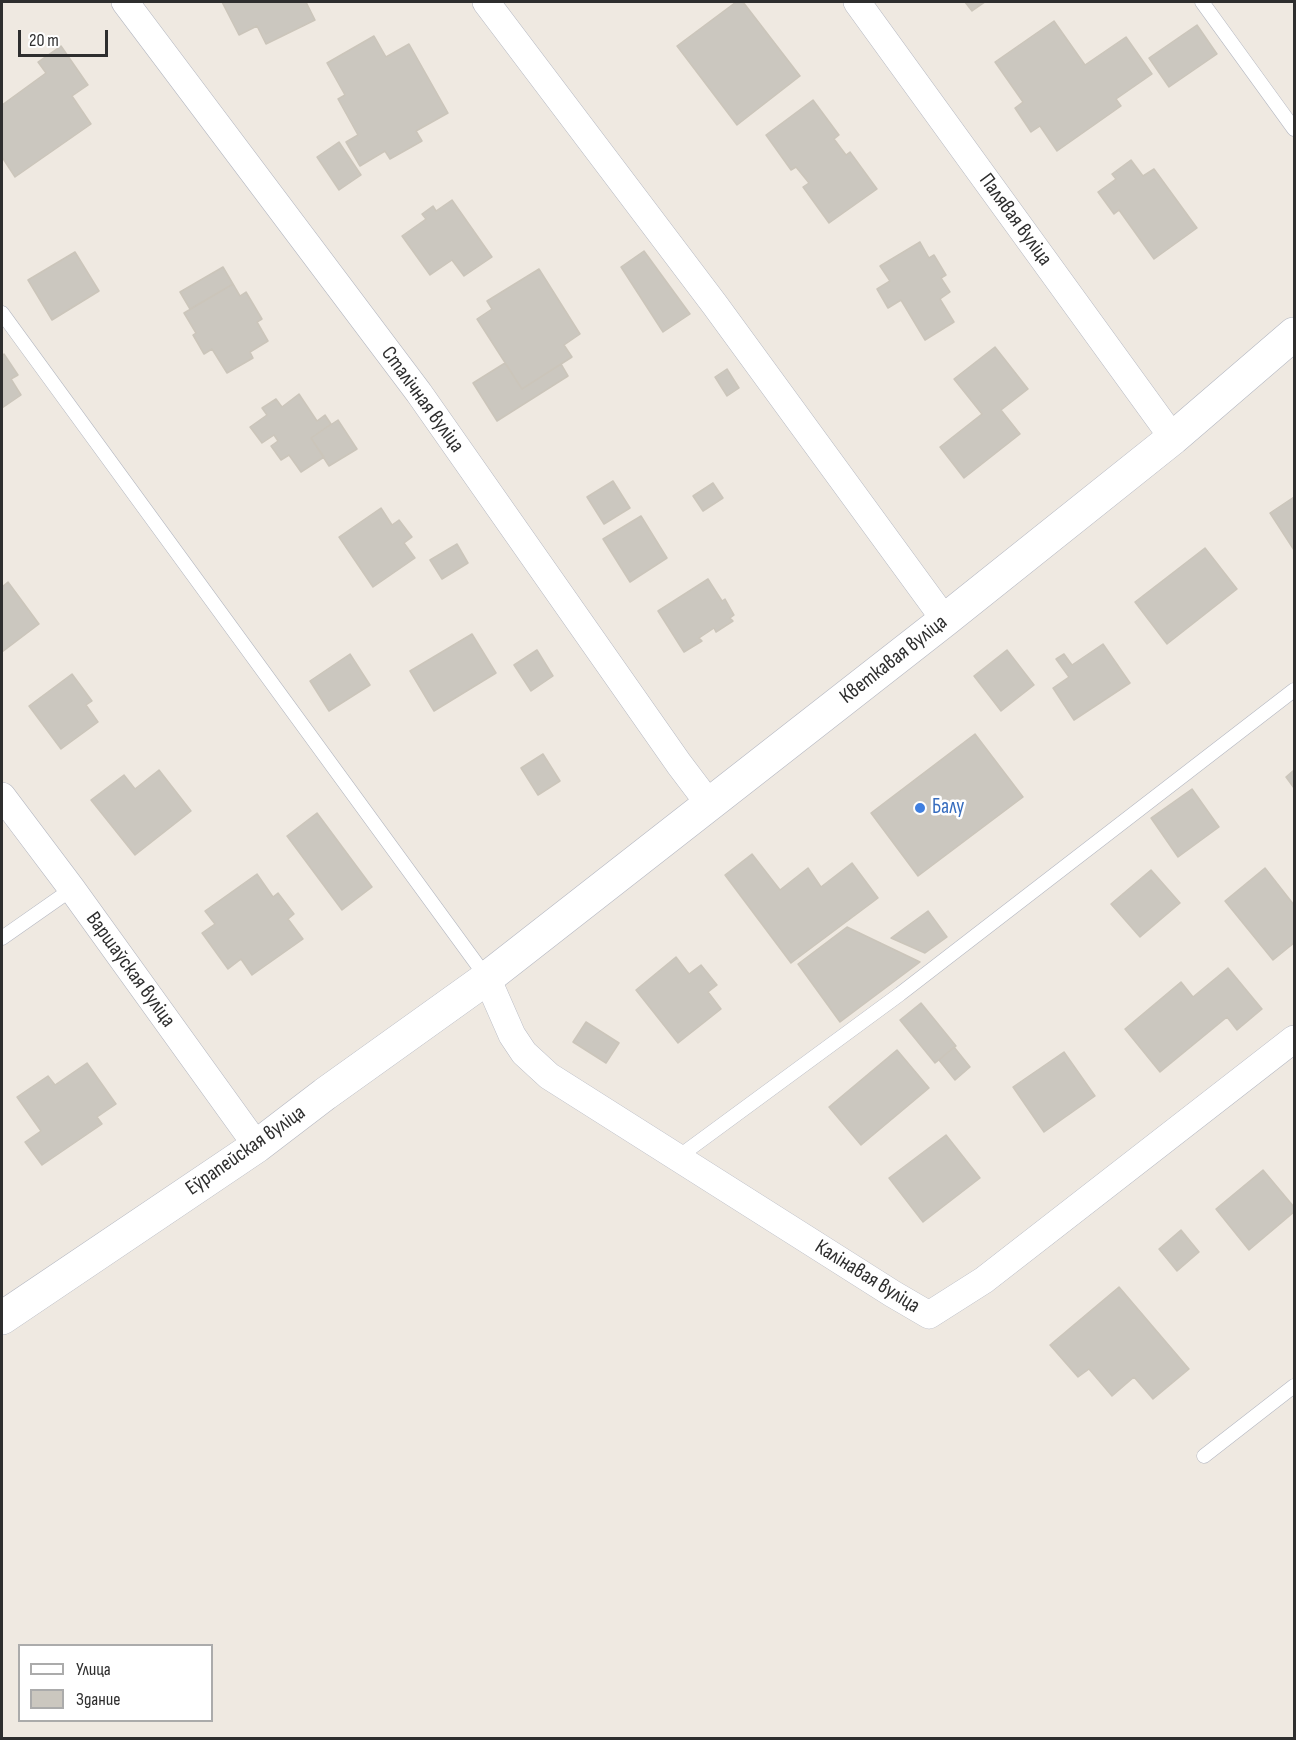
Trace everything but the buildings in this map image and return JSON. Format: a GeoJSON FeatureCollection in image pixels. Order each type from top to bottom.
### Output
{"type":"FeatureCollection","features":[{"type":"Feature","properties":{"kind":"street","name":"Сталічная вуліца"},"geometry":{"type":"LineString","coordinates":[[125,2],[419,393],[710,805]]}},
{"type":"Feature","properties":{"kind":"street"},"geometry":{"type":"LineString","coordinates":[[486,2],[708,295],[945,620]]}},
{"type":"Feature","properties":{"kind":"street","name":"Палявая вуліца"},"geometry":{"type":"LineString","coordinates":[[857,2],[1173,438]]}},
{"type":"Feature","properties":{"kind":"street","name":"Кветкавая вуліца"},"geometry":{"type":"LineString","coordinates":[[487,978],[945,620],[1173,438],[1294,334]]}},
{"type":"Feature","properties":{"kind":"street","name":"Варшаўская вуліца"},"geometry":{"type":"LineString","coordinates":[[2,796],[72,889],[257,1146]]}},
{"type":"Feature","properties":{"kind":"street","name":"Еўрапейская вуліца"},"geometry":{"type":"LineString","coordinates":[[2,1318],[257,1146],[325,1094],[487,978]]}},
{"type":"Feature","properties":{"kind":"street","name":"Калінавая вуліца"},"geometry":{"type":"LineString","coordinates":[[487,978],[512,1035],[524,1053],[549,1076],[929,1315],[984,1280],[1294,1039]]}},
{"type":"Feature","properties":{"kind":"lane"},"geometry":{"type":"LineString","coordinates":[[1202,2],[1294,129]]}},
{"type":"Feature","properties":{"kind":"lane"},"geometry":{"type":"LineString","coordinates":[[2,313],[487,978]]}},
{"type":"Feature","properties":{"kind":"lane"},"geometry":{"type":"LineString","coordinates":[[677,1158],[900,994],[1294,690]]}},
{"type":"Feature","properties":{"kind":"lane"},"geometry":{"type":"LineString","coordinates":[[2,938],[72,889]]}},
{"type":"Feature","properties":{"kind":"lane"},"geometry":{"type":"LineString","coordinates":[[1204,1456],[1294,1386]]}},
{"type":"Feature","properties":{"kind":"place","name":"Балу"},"geometry":{"type":"Point","coordinates":[920,808]}}]}
